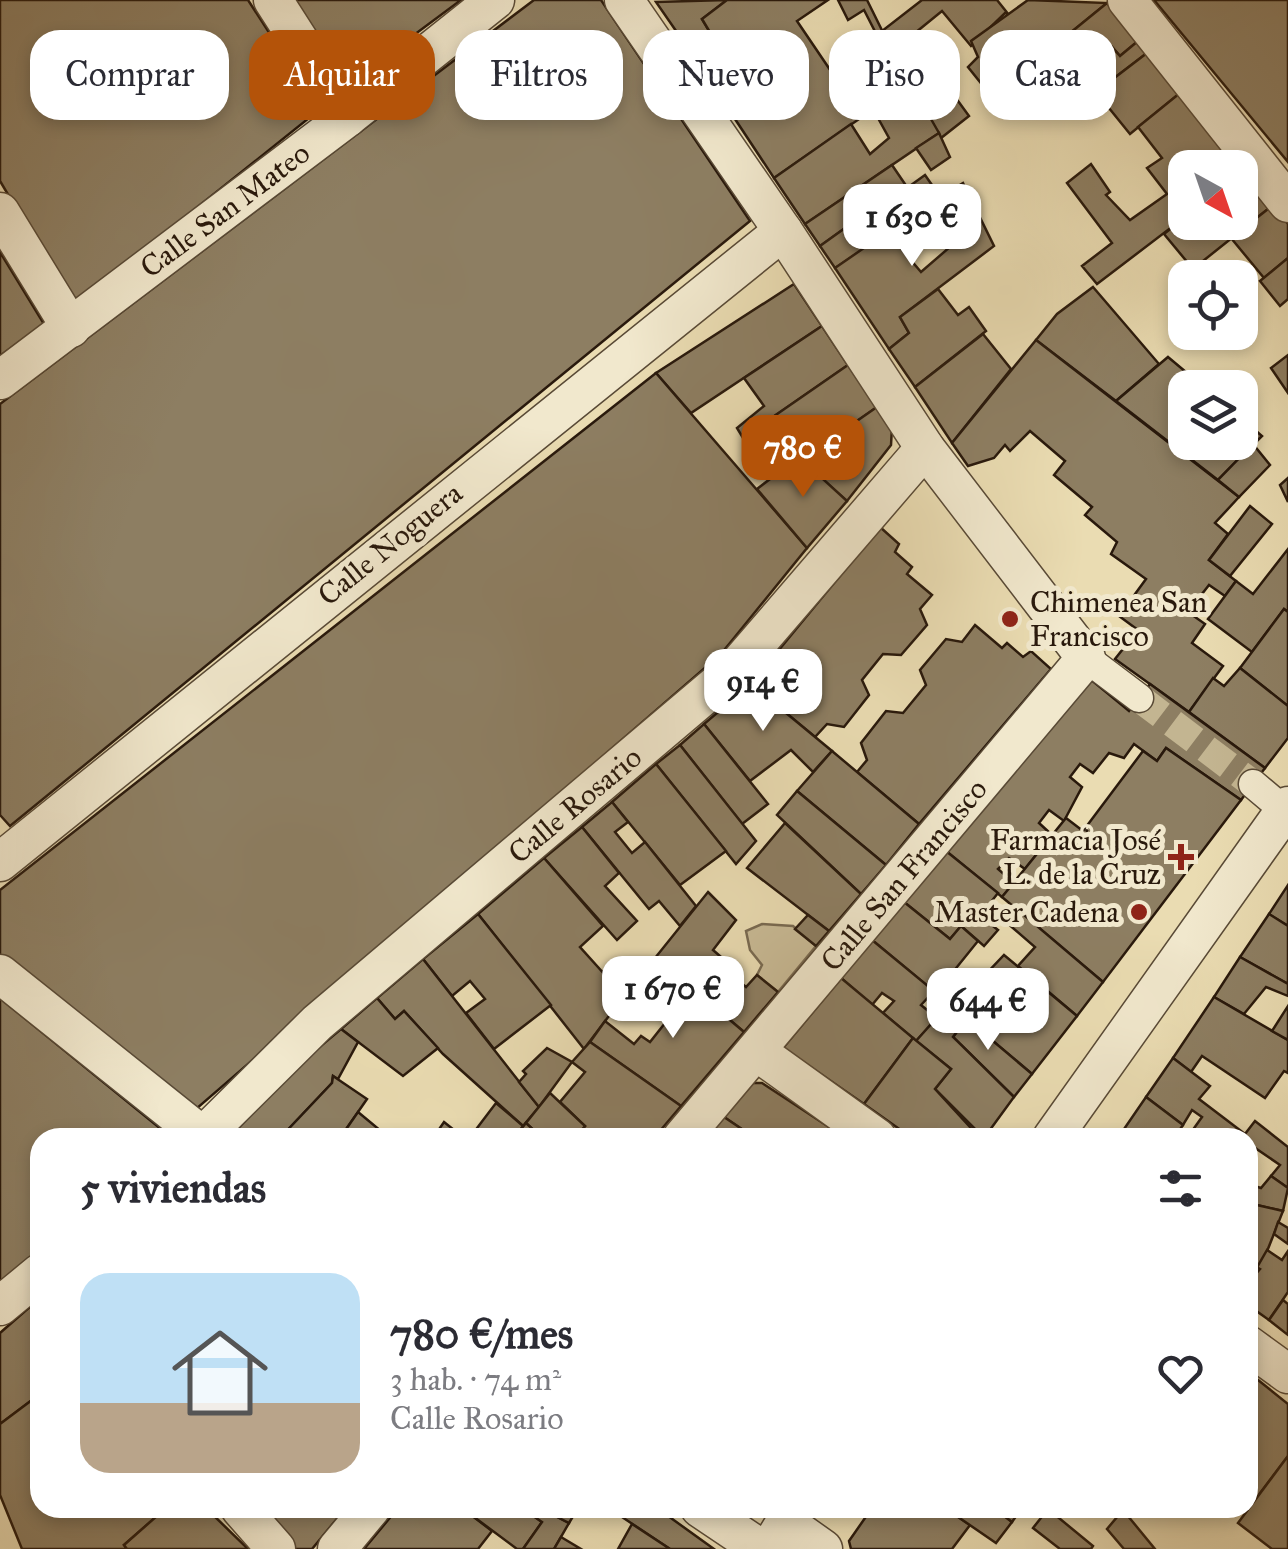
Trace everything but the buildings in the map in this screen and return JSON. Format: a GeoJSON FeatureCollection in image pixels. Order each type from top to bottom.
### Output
{"type":"FeatureCollection","features":[{"type":"Feature","properties":{"kind":"street"},"geometry":{"type":"LineString","coordinates":[[273,0],[292,30]]}},
{"type":"Feature","properties":{"kind":"street","name":"Calle San Mateo"},"geometry":{"type":"LineString","coordinates":[[435,47],[494,0]]}},
{"type":"Feature","properties":{"kind":"street"},"geometry":{"type":"LineString","coordinates":[[624,0],[783,230],[925,448],[1086,658],[1139,698]]}},
{"type":"Feature","properties":{"kind":"street"},"geometry":{"type":"LineString","coordinates":[[1126,0],[1288,203]]}},
{"type":"Feature","properties":{"kind":"street","name":"Calle San Mateo"},"geometry":{"type":"LineString","coordinates":[[0,380],[344,120]]}},
{"type":"Feature","properties":{"kind":"street"},"geometry":{"type":"LineString","coordinates":[[0,212],[71,328]]}},
{"type":"Feature","properties":{"kind":"street","name":"Calle Noguera"},"geometry":{"type":"LineString","coordinates":[[0,862],[783,230]]}},
{"type":"Feature","properties":{"kind":"street","name":"Calle Rosario"},"geometry":{"type":"LineString","coordinates":[[212,1128],[317,1023],[734,670],[925,448]]}},
{"type":"Feature","properties":{"kind":"street","name":"Calle San Francisco"},"geometry":{"type":"LineString","coordinates":[[691,1128],[1086,658]]}},
{"type":"Feature","properties":{"kind":"street"},"geometry":{"type":"LineString","coordinates":[[1059,1128],[1286,808],[1253,784]]}},
{"type":"Feature","properties":{"kind":"street"},"geometry":{"type":"LineString","coordinates":[[0,974],[192,1128]]}},
{"type":"Feature","properties":{"kind":"street"},"geometry":{"type":"LineString","coordinates":[[756,1051],[863,1128]]}},
{"type":"Feature","properties":{"kind":"street"},"geometry":{"type":"LineString","coordinates":[[0,1306],[30,1281]]}},
{"type":"Feature","properties":{"kind":"street"},"geometry":{"type":"LineString","coordinates":[[1258,1352],[1288,1374]]}},
{"type":"Feature","properties":{"kind":"street"},"geometry":{"type":"LineString","coordinates":[[249,1518],[276,1549]]}},
{"type":"Feature","properties":{"kind":"street"},"geometry":{"type":"LineString","coordinates":[[337,1549],[363,1518]]}},
{"type":"Feature","properties":{"kind":"street"},"geometry":{"type":"LineString","coordinates":[[732,1518],[823,1549]]}},
{"type":"Feature","properties":{"kind":"shaded area"},"geometry":{"type":"Polygon","coordinates":[[[762,924],[793,926],[816,946],[778,992],[757,975],[762,965],[750,950],[746,931],[762,924]]]}},
{"type":"Feature","properties":{"kind":"tunnel"},"geometry":{"type":"LineString","coordinates":[[1139,698],[1253,784]]}},
{"type":"Feature","properties":{"kind":"place","name":"Chimenea San Francisco"},"geometry":{"type":"Point","coordinates":[1010,619]}},
{"type":"Feature","properties":{"kind":"place","name":"Farmacia José L. de la Cruz"},"geometry":{"type":"Point","coordinates":[1181,857]}},
{"type":"Feature","properties":{"kind":"place","name":"Master Cadena"},"geometry":{"type":"Point","coordinates":[1139,912]}}]}
